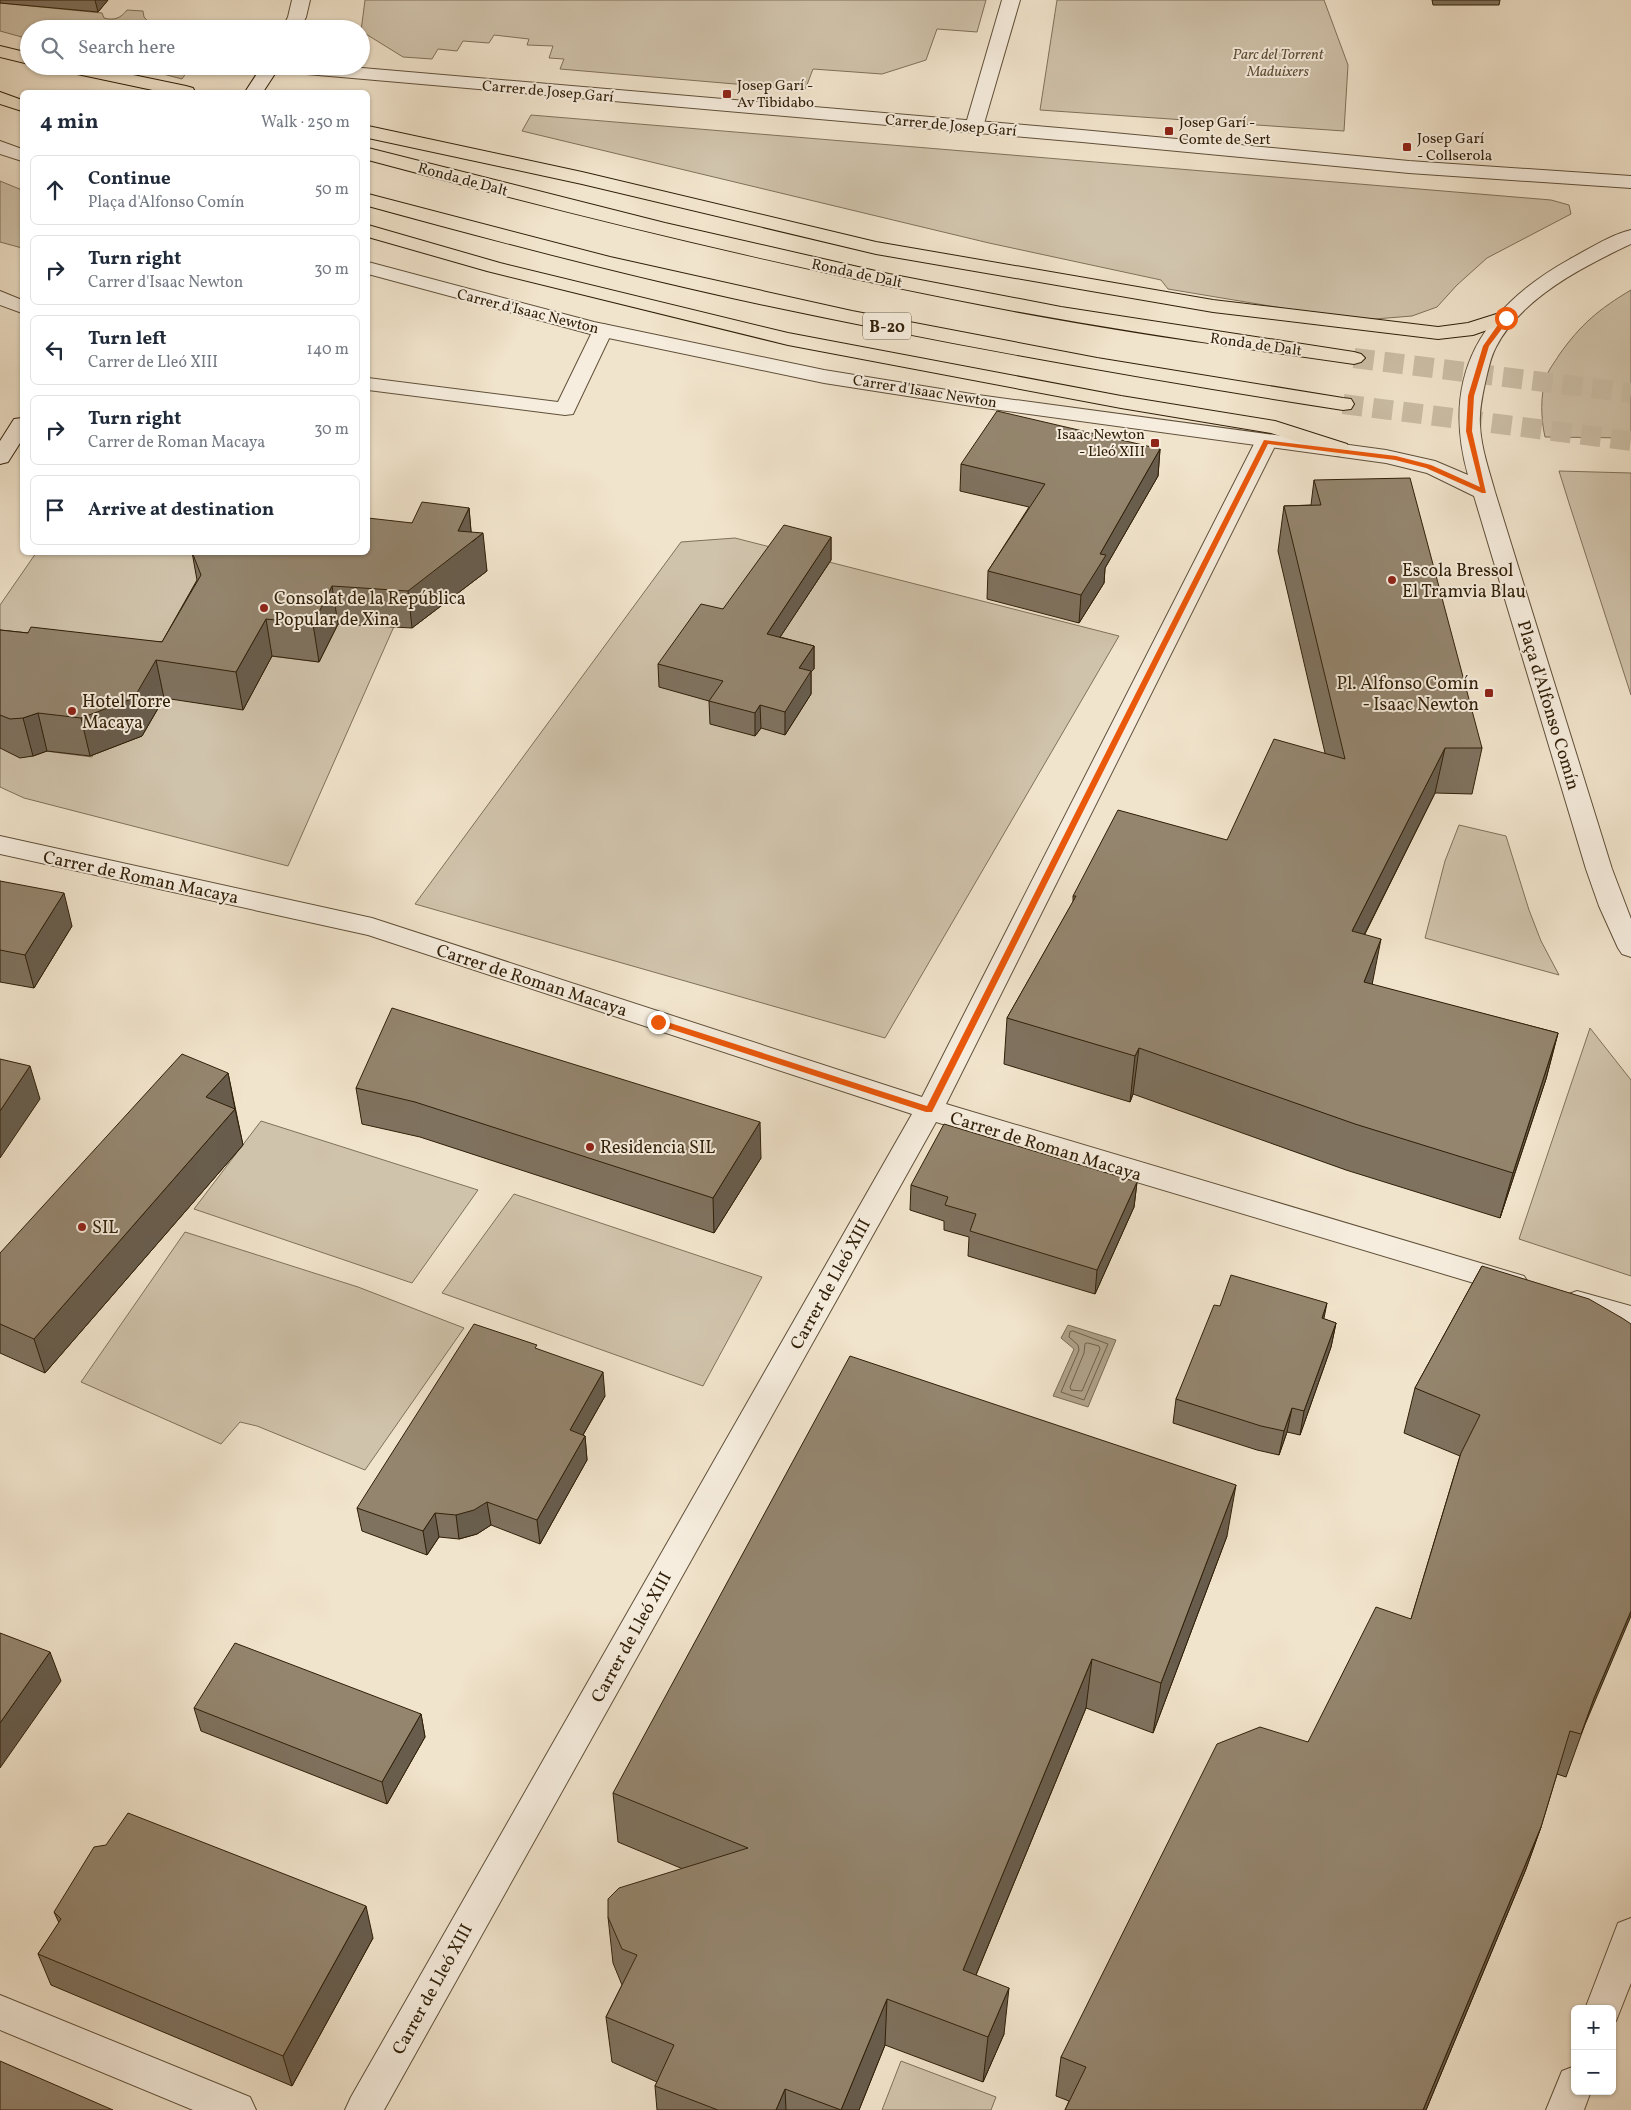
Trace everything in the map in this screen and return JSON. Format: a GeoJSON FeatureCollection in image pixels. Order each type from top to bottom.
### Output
{"type":"FeatureCollection","features":[{"type":"Feature","properties":{"kind":"highway"},"geometry":{"type":"LineString","coordinates":[[0,51],[20,57]]}},
{"type":"Feature","properties":{"kind":"highway"},"geometry":{"type":"LineString","coordinates":[[88,75],[142,90]]}},
{"type":"Feature","properties":{"kind":"highway"},"geometry":{"type":"LineString","coordinates":[[106,75],[177,90]]}},
{"type":"Feature","properties":{"kind":"highway"},"geometry":{"type":"LineString","coordinates":[[0,96],[20,101]]}},
{"type":"Feature","properties":{"kind":"highway"},"geometry":{"type":"LineString","coordinates":[[0,96],[20,105]]}},
{"type":"Feature","properties":{"kind":"highway"},"geometry":{"type":"LineString","coordinates":[[370,132],[582,178],[876,248],[1213,306],[1438,333],[1457,333],[1472,330],[1506,318]]}},
{"type":"Feature","properties":{"kind":"highway","name":"Ronda de Dalt"},"geometry":{"type":"LineString","coordinates":[[370,155],[653,227],[966,296],[1161,330],[1354,358]]}},
{"type":"Feature","properties":{"kind":"highway","name":"B-20"},"geometry":{"type":"LineString","coordinates":[[370,201],[579,256],[875,323],[1063,359],[1343,404]]}},
{"type":"Feature","properties":{"kind":"highway"},"geometry":{"type":"LineString","coordinates":[[370,231],[494,267],[788,339],[1121,402],[1276,427],[1339,449]]}},
{"type":"Feature","properties":{"kind":"street"},"geometry":{"type":"LineString","coordinates":[[296,20],[301,0]]}},
{"type":"Feature","properties":{"kind":"street"},"geometry":{"type":"LineString","coordinates":[[974,127],[1011,0]]}},
{"type":"Feature","properties":{"kind":"street"},"geometry":{"type":"LineString","coordinates":[[255,90],[266,75]]}},
{"type":"Feature","properties":{"kind":"street","name":"Carrer de Josep Garí"},"geometry":{"type":"LineString","coordinates":[[365,75],[974,127],[1409,167],[1631,182]]}},
{"type":"Feature","properties":{"kind":"street"},"geometry":{"type":"LineString","coordinates":[[0,147],[20,154]]}},
{"type":"Feature","properties":{"kind":"street","name":"Plaça d'Alfonso Comín"},"geometry":{"type":"LineString","coordinates":[[1631,236],[1590,255],[1550,280],[1506,318],[1486,346],[1471,396],[1469,431],[1484,492],[1599,869],[1612,906],[1631,948]]}},
{"type":"Feature","properties":{"kind":"street","name":"Carrer d'Isaac Newton"},"geometry":{"type":"LineString","coordinates":[[370,269],[550,318],[739,360],[940,395],[1266,442],[1339,449],[1396,458],[1429,466],[1484,492]]}},
{"type":"Feature","properties":{"kind":"street"},"geometry":{"type":"LineString","coordinates":[[0,296],[20,306]]}},
{"type":"Feature","properties":{"kind":"street"},"geometry":{"type":"LineString","coordinates":[[370,384],[565,409],[603,330]]}},
{"type":"Feature","properties":{"kind":"street"},"geometry":{"type":"LineString","coordinates":[[0,457],[20,427]]}},
{"type":"Feature","properties":{"kind":"street","name":"Carrer de Lleó XIII"},"geometry":{"type":"LineString","coordinates":[[364,2110],[929,1110],[1266,442]]}},
{"type":"Feature","properties":{"kind":"street","name":"Carrer de Roman Macaya"},"geometry":{"type":"LineString","coordinates":[[0,845],[372,927],[929,1110],[1631,1318]]}},
{"type":"Feature","properties":{"kind":"street"},"geometry":{"type":"LineString","coordinates":[[1605,2005],[1631,1935]]}},
{"type":"Feature","properties":{"kind":"street"},"geometry":{"type":"LineString","coordinates":[[0,2012],[237,2110]]}},
{"type":"Feature","properties":{"kind":"street"},"geometry":{"type":"LineString","coordinates":[[1565,2110],[1571,2094]]}},
{"type":"Feature","properties":{"kind":"green space"},"geometry":{"type":"Polygon","coordinates":[[[365,0],[986,0],[977,32],[937,29],[926,60],[882,74],[813,69],[805,90],[560,69],[564,59],[549,58],[553,46],[527,45],[529,39],[494,35],[489,43],[463,41],[457,51],[438,49],[432,59],[403,57],[370,37],[370,20],[362,20],[365,0]]]}},
{"type":"Feature","properties":{"kind":"green space","name":"Parc del Torrent Maduixers"},"geometry":{"type":"Polygon","coordinates":[[[1057,0],[1324,0],[1348,65],[1344,131],[1040,110],[1057,0]]]}},
{"type":"Feature","properties":{"kind":"green space"},"geometry":{"type":"Polygon","coordinates":[[[0,3],[102,13],[104,18],[111,19],[120,17],[127,10],[143,11],[147,20],[20,20],[20,37],[0,31],[0,3]]]}},
{"type":"Feature","properties":{"kind":"green space"},"geometry":{"type":"Polygon","coordinates":[[[167,75],[185,75],[182,79],[167,75]]]}},
{"type":"Feature","properties":{"kind":"green space"},"geometry":{"type":"Polygon","coordinates":[[[531,115],[1551,200],[1569,205],[1571,214],[1487,258],[1457,285],[1437,307],[1412,316],[1375,319],[1324,315],[1168,289],[1161,280],[989,243],[522,131],[531,115]]]}},
{"type":"Feature","properties":{"kind":"green space"},"geometry":{"type":"Polygon","coordinates":[[[0,181],[20,189],[20,247],[0,242],[0,181]]]}},
{"type":"Feature","properties":{"kind":"green space"},"geometry":{"type":"Polygon","coordinates":[[[1631,290],[1631,438],[1545,437],[1542,400],[1544,385],[1550,369],[1567,344],[1583,326],[1609,304],[1631,290]]]}},
{"type":"Feature","properties":{"kind":"green space"},"geometry":{"type":"Polygon","coordinates":[[[1559,471],[1631,473],[1631,695],[1569,503],[1559,471]]]}},
{"type":"Feature","properties":{"kind":"green space"},"geometry":{"type":"Polygon","coordinates":[[[735,538],[1119,636],[885,1038],[415,904],[681,542],[735,538]]]}},
{"type":"Feature","properties":{"kind":"green space"},"geometry":{"type":"Polygon","coordinates":[[[35,555],[240,555],[189,646],[319,662],[367,555],[370,555],[403,606],[288,866],[24,798],[0,787],[0,746],[19,757],[33,756],[45,751],[92,757],[95,749],[0,669],[0,605],[35,555]]]}},
{"type":"Feature","properties":{"kind":"green space"},"geometry":{"type":"Polygon","coordinates":[[[1459,825],[1506,836],[1529,910],[1541,941],[1559,975],[1425,938],[1445,861],[1459,825]]]}},
{"type":"Feature","properties":{"kind":"green space"},"geometry":{"type":"Polygon","coordinates":[[[1590,1028],[1631,1080],[1631,1276],[1519,1239],[1590,1028]]]}},
{"type":"Feature","properties":{"kind":"green space"},"geometry":{"type":"Polygon","coordinates":[[[261,1121],[478,1190],[412,1283],[194,1209],[261,1121]]]}},
{"type":"Feature","properties":{"kind":"green space"},"geometry":{"type":"Polygon","coordinates":[[[514,1194],[762,1277],[703,1386],[442,1293],[514,1194]]]}},
{"type":"Feature","properties":{"kind":"green space"},"geometry":{"type":"Polygon","coordinates":[[[185,1232],[358,1287],[464,1328],[365,1470],[257,1426],[240,1422],[221,1444],[81,1382],[185,1232]]]}},
{"type":"Feature","properties":{"kind":"green space"},"geometry":{"type":"Polygon","coordinates":[[[901,2061],[996,2097],[991,2110],[882,2110],[901,2061]]]}},
{"type":"Feature","properties":{"kind":"water"},"geometry":{"type":"Polygon","coordinates":[[[1068,1325],[1116,1340],[1088,1407],[1053,1396],[1074,1349],[1061,1338],[1068,1325]]]}},
{"type":"Feature","properties":{"kind":"building"},"geometry":{"type":"Polygon","coordinates":[[[997,411],[1160,449],[1100,554],[1106,555],[1081,595],[988,571],[1045,484],[961,464],[997,411]]]}},
{"type":"Feature","properties":{"kind":"building"},"geometry":{"type":"Polygon","coordinates":[[[1410,478],[1482,748],[1445,748],[1352,931],[1381,939],[1364,982],[1558,1033],[1513,1173],[1355,1124],[1139,1048],[1135,1056],[1007,1018],[1076,896],[1073,896],[1118,810],[1227,840],[1274,739],[1345,759],[1284,506],[1321,505],[1314,480],[1410,478]]]}},
{"type":"Feature","properties":{"kind":"building"},"geometry":{"type":"Polygon","coordinates":[[[422,502],[469,508],[458,531],[483,533],[408,591],[332,586],[313,624],[266,619],[236,672],[156,660],[134,698],[81,718],[38,713],[23,718],[10,719],[0,715],[0,630],[28,633],[31,627],[162,642],[201,575],[193,555],[370,555],[370,518],[412,523],[422,502]]]}},
{"type":"Feature","properties":{"kind":"building"},"geometry":{"type":"Polygon","coordinates":[[[784,525],[831,537],[767,634],[814,646],[799,668],[811,671],[785,712],[760,705],[755,713],[709,701],[723,681],[658,664],[701,604],[723,609],[784,525]]]}},
{"type":"Feature","properties":{"kind":"building"},"geometry":{"type":"Polygon","coordinates":[[[0,881],[64,893],[25,955],[0,950],[0,881]]]}},
{"type":"Feature","properties":{"kind":"building"},"geometry":{"type":"Polygon","coordinates":[[[392,1008],[760,1122],[713,1198],[415,1102],[356,1088],[392,1008]]]}},
{"type":"Feature","properties":{"kind":"building"},"geometry":{"type":"Polygon","coordinates":[[[182,1054],[228,1073],[206,1097],[235,1109],[34,1339],[0,1324],[0,1253],[182,1054]]]}},
{"type":"Feature","properties":{"kind":"building"},"geometry":{"type":"Polygon","coordinates":[[[0,1059],[30,1066],[0,1111],[0,1059]]]}},
{"type":"Feature","properties":{"kind":"building"},"geometry":{"type":"Polygon","coordinates":[[[944,1124],[1137,1182],[1097,1270],[970,1231],[976,1214],[945,1205],[948,1197],[911,1185],[944,1124]]]}},
{"type":"Feature","properties":{"kind":"building"},"geometry":{"type":"Polygon","coordinates":[[[1482,1266],[1589,1299],[1631,1324],[1631,1611],[1594,1698],[1581,1734],[1570,1731],[1541,1827],[1423,2110],[1065,2110],[1086,2067],[1061,2057],[1217,1744],[1260,1727],[1308,1742],[1376,1607],[1411,1619],[1461,1453],[1480,1415],[1415,1388],[1482,1266]]]}},
{"type":"Feature","properties":{"kind":"building"},"geometry":{"type":"Polygon","coordinates":[[[1231,1275],[1327,1303],[1322,1318],[1336,1323],[1304,1411],[1292,1408],[1284,1431],[1261,1426],[1176,1399],[1214,1305],[1220,1306],[1231,1275]]]}},
{"type":"Feature","properties":{"kind":"building"},"geometry":{"type":"Polygon","coordinates":[[[474,1324],[537,1345],[535,1348],[603,1372],[570,1430],[585,1436],[537,1520],[487,1502],[474,1510],[456,1515],[435,1513],[423,1531],[357,1508],[474,1324]]]}},
{"type":"Feature","properties":{"kind":"building"},"geometry":{"type":"Polygon","coordinates":[[[850,1356],[1236,1485],[1161,1683],[1092,1659],[963,1970],[1009,1988],[988,2037],[887,1999],[841,2110],[785,2089],[776,2110],[718,2110],[655,2086],[674,2045],[606,2017],[637,1955],[622,1949],[608,1917],[608,1899],[619,1888],[748,1848],[613,1793],[850,1356]]]}},
{"type":"Feature","properties":{"kind":"building"},"geometry":{"type":"Polygon","coordinates":[[[0,1633],[50,1652],[0,1723],[0,1633]]]}},
{"type":"Feature","properties":{"kind":"building"},"geometry":{"type":"Polygon","coordinates":[[[235,1643],[421,1714],[382,1782],[194,1708],[235,1643]]]}},
{"type":"Feature","properties":{"kind":"building"},"geometry":{"type":"Polygon","coordinates":[[[128,1813],[366,1906],[283,2056],[38,1954],[61,1919],[54,1912],[94,1847],[106,1845],[128,1813]]]}},
{"type":"Feature","properties":{"kind":"building"},"geometry":{"type":"Polygon","coordinates":[[[0,2061],[113,2110],[0,2110],[0,2061]]]}},
{"type":"Feature","properties":{"kind":"tunnel"},"geometry":{"type":"LineString","coordinates":[[1354,358],[1631,393]]}},
{"type":"Feature","properties":{"kind":"tunnel"},"geometry":{"type":"LineString","coordinates":[[1343,404],[1631,441]]}},
{"type":"Feature","properties":{"kind":"place","name":"Josep Garí - Av Tibidabo"},"geometry":{"type":"Point","coordinates":[727,94]}},
{"type":"Feature","properties":{"kind":"place","name":"Josep Garí - Comte de Sert"},"geometry":{"type":"Point","coordinates":[1169,131]}},
{"type":"Feature","properties":{"kind":"place","name":"Josep Garí - Collserola"},"geometry":{"type":"Point","coordinates":[1407,147]}},
{"type":"Feature","properties":{"kind":"place","name":"Isaac Newton - Lleó XIII"},"geometry":{"type":"Point","coordinates":[1155,443]}},
{"type":"Feature","properties":{"kind":"place","name":"Escola Bressol El Tramvia Blau"},"geometry":{"type":"Point","coordinates":[1392,580]}},
{"type":"Feature","properties":{"kind":"place","name":"Consolat de la República Popular de Xina"},"geometry":{"type":"Point","coordinates":[264,608]}},
{"type":"Feature","properties":{"kind":"place","name":"Pl. Alfonso Comín - Isaac Newton"},"geometry":{"type":"Point","coordinates":[1489,693]}},
{"type":"Feature","properties":{"kind":"place","name":"Hotel Torre Macaya"},"geometry":{"type":"Point","coordinates":[72,711]}},
{"type":"Feature","properties":{"kind":"place","name":"Residencia SIL"},"geometry":{"type":"Point","coordinates":[590,1147]}},
{"type":"Feature","properties":{"kind":"place","name":"SIL"},"geometry":{"type":"Point","coordinates":[82,1227]}},
{"type":"Feature","properties":{"kind":"route"},"geometry":{"type":"LineString","coordinates":[[658,1022],[885,1094],[929,1110],[1266,442],[1339,449],[1396,458],[1429,466],[1484,492],[1469,431],[1471,396],[1486,346],[1506,318]]}}]}
